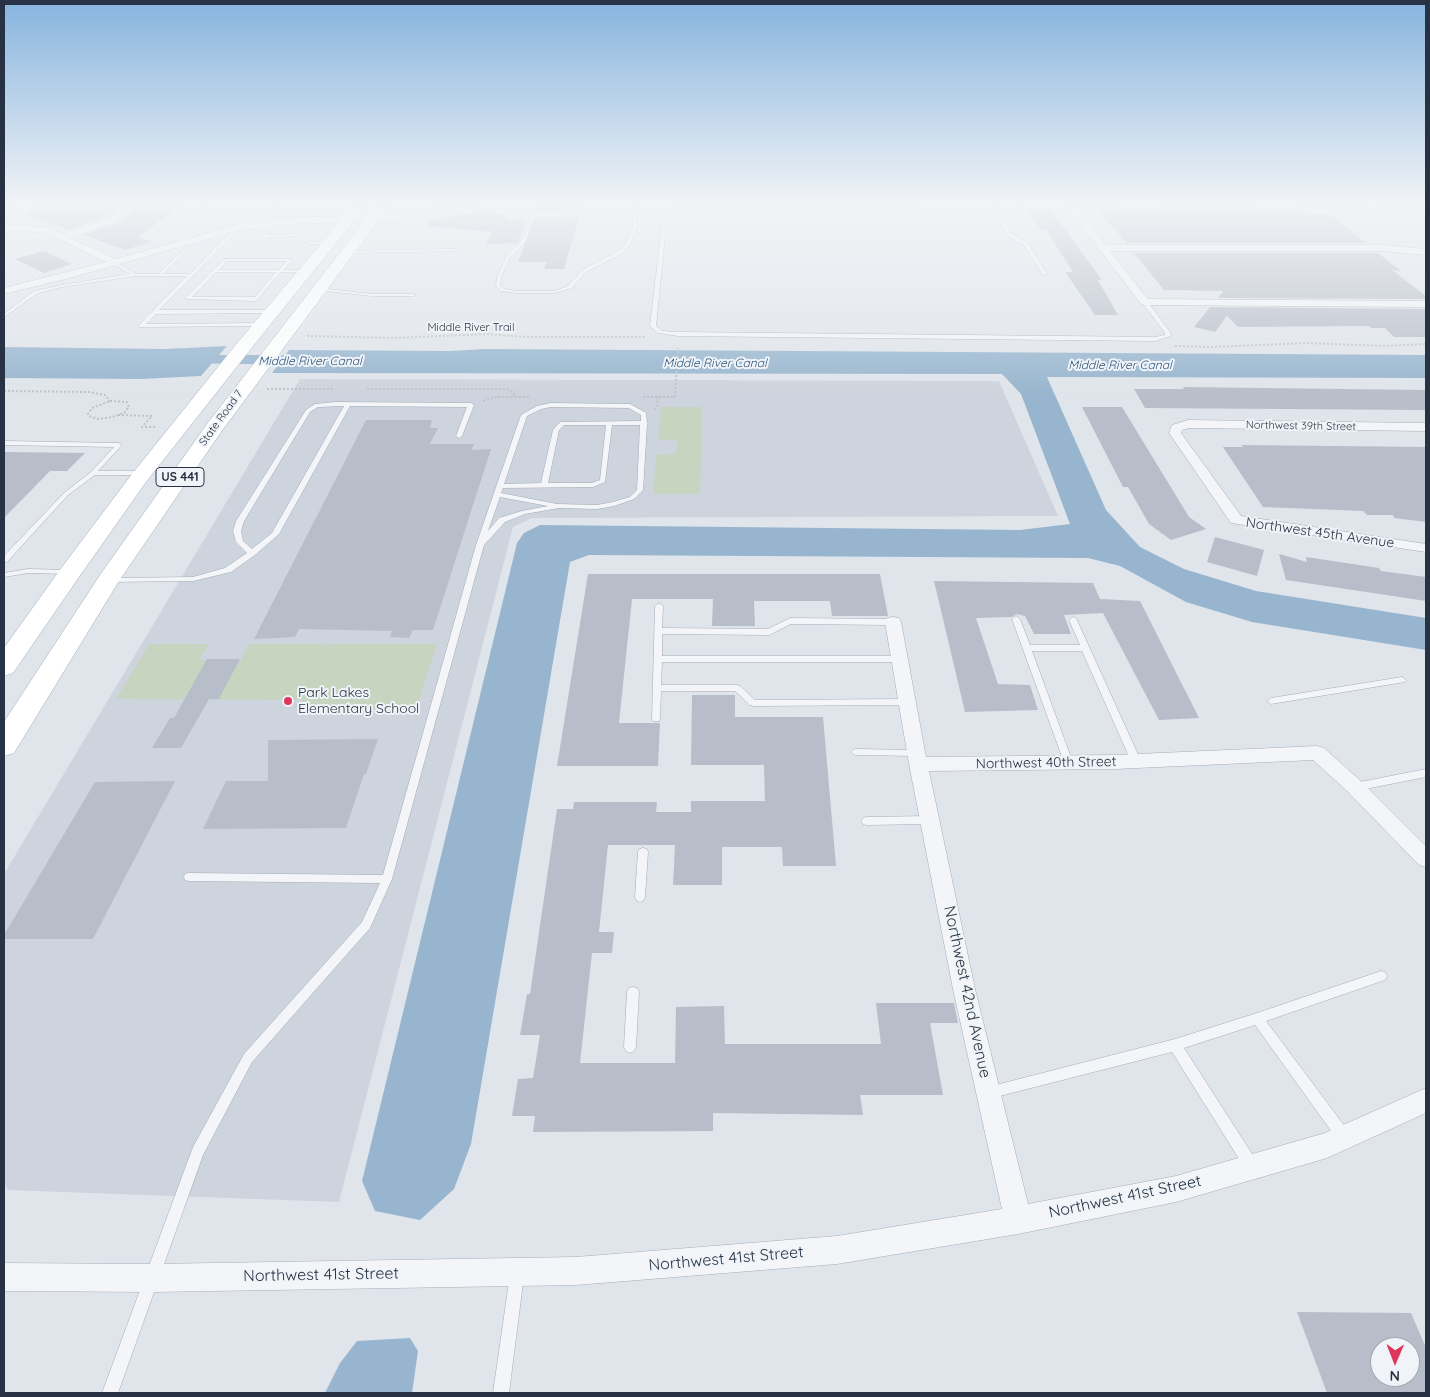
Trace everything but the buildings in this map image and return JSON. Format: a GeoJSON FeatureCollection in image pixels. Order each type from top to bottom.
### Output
{"type":"FeatureCollection","features":[{"type":"Feature","properties":{"kind":"main road","name":"State Road 7"},"geometry":{"type":"LineString","coordinates":[[4,667],[70,572],[144,473],[310,266]]}},
{"type":"Feature","properties":{"kind":"main road","name":"State Road 7"},"geometry":{"type":"LineString","coordinates":[[4,745],[108,580],[252,375],[336,266]]}},
{"type":"Feature","properties":{"kind":"main road"},"geometry":{"type":"LineString","coordinates":[[70,572],[85,582],[90,595],[88,612]]}},
{"type":"Feature","properties":{"kind":"street"},"geometry":{"type":"LineString","coordinates":[[4,291],[100,266]]}},
{"type":"Feature","properties":{"kind":"street"},"geometry":{"type":"LineString","coordinates":[[1118,266],[1145,302],[1426,304]]}},
{"type":"Feature","properties":{"kind":"street","name":"Northwest 39th Street"},"geometry":{"type":"LineString","coordinates":[[1176,428],[1188,424],[1426,427]]}},
{"type":"Feature","properties":{"kind":"street","name":"Northwest 45th Avenue"},"geometry":{"type":"LineString","coordinates":[[1176,428],[1175,432],[1236,520],[1426,548]]}},
{"type":"Feature","properties":{"kind":"street"},"geometry":{"type":"LineString","coordinates":[[893,622],[917,758]]}},
{"type":"Feature","properties":{"kind":"street","name":"Northwest 40th Street"},"geometry":{"type":"LineString","coordinates":[[917,758],[1068,763],[1317,753],[1355,787]]}},
{"type":"Feature","properties":{"kind":"street","name":"Northwest 42nd Avenue"},"geometry":{"type":"LineString","coordinates":[[917,758],[964,989],[1018,1220]]}},
{"type":"Feature","properties":{"kind":"street"},"geometry":{"type":"LineString","coordinates":[[1355,787],[1419,844],[1426,859]]}},
{"type":"Feature","properties":{"kind":"street","name":"Northwest 41st Street"},"geometry":{"type":"LineString","coordinates":[[4,1277],[153,1278],[576,1271],[837,1250],[1018,1220],[1176,1189],[1327,1145],[1426,1100]]}},
{"type":"Feature","properties":{"kind":"lane"},"geometry":{"type":"LineString","coordinates":[[121,266],[135,275]]}},
{"type":"Feature","properties":{"kind":"lane"},"geometry":{"type":"LineString","coordinates":[[159,275],[168,266]]}},
{"type":"Feature","properties":{"kind":"lane"},"geometry":{"type":"LineString","coordinates":[[200,266],[141,326],[261,325]]}},
{"type":"Feature","properties":{"kind":"lane"},"geometry":{"type":"LineString","coordinates":[[220,266],[188,298],[256,298],[284,266]]}},
{"type":"Feature","properties":{"kind":"lane"},"geometry":{"type":"LineString","coordinates":[[504,266],[499,277],[498,286],[503,290],[555,292],[570,286],[584,271],[593,266]]}},
{"type":"Feature","properties":{"kind":"lane"},"geometry":{"type":"LineString","coordinates":[[660,266],[653,326],[660,332],[678,334],[1155,339],[1168,336],[1145,302]]}},
{"type":"Feature","properties":{"kind":"lane"},"geometry":{"type":"LineString","coordinates":[[1039,266],[1044,274]]}},
{"type":"Feature","properties":{"kind":"lane"},"geometry":{"type":"LineString","coordinates":[[215,271],[306,271]]}},
{"type":"Feature","properties":{"kind":"lane"},"geometry":{"type":"LineString","coordinates":[[4,316],[36,292],[62,286],[135,275],[191,275]]}},
{"type":"Feature","properties":{"kind":"lane"},"geometry":{"type":"LineString","coordinates":[[319,288],[372,295],[414,295]]}},
{"type":"Feature","properties":{"kind":"lane"},"geometry":{"type":"LineString","coordinates":[[155,312],[272,312]]}},
{"type":"Feature","properties":{"kind":"lane"},"geometry":{"type":"LineString","coordinates":[[108,580],[193,579],[228,570],[252,553],[275,534],[348,404]]}},
{"type":"Feature","properties":{"kind":"lane"},"geometry":{"type":"LineString","coordinates":[[252,553],[240,542],[237,531],[240,521],[308,411],[317,405],[471,405],[459,436]]}},
{"type":"Feature","properties":{"kind":"lane"},"geometry":{"type":"LineString","coordinates":[[110,1393],[198,1152],[248,1058],[366,926],[387,879],[480,545],[524,416],[539,407],[551,405],[630,406],[644,414],[640,490],[632,498],[614,504],[559,506],[524,512],[502,520],[480,545]]}},
{"type":"Feature","properties":{"kind":"lane"},"geometry":{"type":"LineString","coordinates":[[544,485],[556,430],[562,423],[645,423]]}},
{"type":"Feature","properties":{"kind":"lane"},"geometry":{"type":"LineString","coordinates":[[499,490],[544,485],[593,485],[603,481],[609,423]]}},
{"type":"Feature","properties":{"kind":"lane"},"geometry":{"type":"LineString","coordinates":[[4,444],[118,445],[92,473],[66,494],[4,560]]}},
{"type":"Feature","properties":{"kind":"lane"},"geometry":{"type":"LineString","coordinates":[[92,473],[144,473]]}},
{"type":"Feature","properties":{"kind":"lane"},"geometry":{"type":"LineString","coordinates":[[499,490],[559,506]]}},
{"type":"Feature","properties":{"kind":"lane"},"geometry":{"type":"LineString","coordinates":[[4,575],[21,571],[70,572]]}},
{"type":"Feature","properties":{"kind":"lane"},"geometry":{"type":"LineString","coordinates":[[656,719],[659,606]]}},
{"type":"Feature","properties":{"kind":"lane"},"geometry":{"type":"LineString","coordinates":[[1016,619],[1068,763]]}},
{"type":"Feature","properties":{"kind":"lane"},"geometry":{"type":"LineString","coordinates":[[1073,620],[1136,761]]}},
{"type":"Feature","properties":{"kind":"lane"},"geometry":{"type":"LineString","coordinates":[[658,631],[769,632],[790,622],[893,622]]}},
{"type":"Feature","properties":{"kind":"lane"},"geometry":{"type":"LineString","coordinates":[[1027,648],[1086,648]]}},
{"type":"Feature","properties":{"kind":"lane"},"geometry":{"type":"LineString","coordinates":[[658,659],[900,659]]}},
{"type":"Feature","properties":{"kind":"lane"},"geometry":{"type":"LineString","coordinates":[[1271,701],[1402,680]]}},
{"type":"Feature","properties":{"kind":"lane"},"geometry":{"type":"LineString","coordinates":[[657,688],[737,688],[753,703],[908,702]]}},
{"type":"Feature","properties":{"kind":"lane"},"geometry":{"type":"LineString","coordinates":[[856,752],[917,758]]}},
{"type":"Feature","properties":{"kind":"lane"},"geometry":{"type":"LineString","coordinates":[[1355,787],[1426,773]]}},
{"type":"Feature","properties":{"kind":"lane"},"geometry":{"type":"LineString","coordinates":[[866,821],[930,820]]}},
{"type":"Feature","properties":{"kind":"lane"},"geometry":{"type":"LineString","coordinates":[[640,897],[643,852]]}},
{"type":"Feature","properties":{"kind":"lane"},"geometry":{"type":"LineString","coordinates":[[189,877],[387,879]]}},
{"type":"Feature","properties":{"kind":"lane"},"geometry":{"type":"LineString","coordinates":[[988,1093],[1175,1045],[1381,976]]}},
{"type":"Feature","properties":{"kind":"lane"},"geometry":{"type":"LineString","coordinates":[[630,1047],[633,992]]}},
{"type":"Feature","properties":{"kind":"lane"},"geometry":{"type":"LineString","coordinates":[[1257,1019],[1344,1137]]}},
{"type":"Feature","properties":{"kind":"lane"},"geometry":{"type":"LineString","coordinates":[[1175,1045],[1253,1167]]}},
{"type":"Feature","properties":{"kind":"lane"},"geometry":{"type":"LineString","coordinates":[[501,1393],[518,1272]]}},
{"type":"Feature","properties":{"kind":"path","name":"Middle River Trail"},"geometry":{"type":"LineString","coordinates":[[278,341],[488,334],[525,337],[645,337],[660,332]]}},
{"type":"Feature","properties":{"kind":"path"},"geometry":{"type":"LineString","coordinates":[[676,380],[678,346]]}},
{"type":"Feature","properties":{"kind":"path"},"geometry":{"type":"LineString","coordinates":[[4,391],[89,392],[105,395],[110,401],[127,402],[129,407],[124,412],[112,417],[98,419],[88,414],[92,408],[110,401]]}},
{"type":"Feature","properties":{"kind":"path"},"geometry":{"type":"LineString","coordinates":[[471,405],[497,397],[514,397]]}},
{"type":"Feature","properties":{"kind":"shaded area","name":"Park Lakes Elementary School"},"geometry":{"type":"Polygon","coordinates":[[[300,379],[999,381],[1058,516],[532,518],[513,527],[339,1202],[8,1190],[4,1183],[4,874],[300,379]]]}},
{"type":"Feature","properties":{"kind":"green space"},"geometry":{"type":"Polygon","coordinates":[[[661,407],[702,407],[700,494],[653,494],[656,455],[676,454],[677,440],[658,440],[661,407]]]}},
{"type":"Feature","properties":{"kind":"green space"},"geometry":{"type":"Polygon","coordinates":[[[149,644],[208,644],[199,660],[240,661],[249,644],[327,644],[315,675],[328,644],[437,644],[416,709],[299,710],[303,700],[116,699],[149,644]]]}},
{"type":"Feature","properties":{"kind":"water"},"geometry":{"type":"Polygon","coordinates":[[[227,346],[201,376],[141,379],[4,378],[4,347],[164,349],[227,346]]]}},
{"type":"Feature","properties":{"kind":"water"},"geometry":{"type":"Polygon","coordinates":[[[485,349],[1426,355],[1426,378],[1047,377],[1106,510],[1140,547],[1184,569],[1256,591],[1426,618],[1426,650],[1252,622],[1186,602],[1120,566],[1088,558],[589,555],[570,562],[471,1144],[454,1189],[420,1220],[375,1211],[362,1181],[517,543],[524,533],[540,525],[1020,530],[1070,524],[1021,394],[1002,374],[272,373],[289,350],[450,351],[485,349]]]}},
{"type":"Feature","properties":{"kind":"water"},"geometry":{"type":"Polygon","coordinates":[[[410,1338],[418,1351],[412,1393],[325,1393],[340,1363],[357,1341],[410,1338]]]}},
{"type":"Feature","properties":{"kind":"waterway","name":"Middle River Canal"},"geometry":{"type":"LineString","coordinates":[[183,360],[315,360]]}},
{"type":"Feature","properties":{"kind":"place","name":"Park Lakes Elementary School"},"geometry":{"type":"Point","coordinates":[288,701]}}]}
